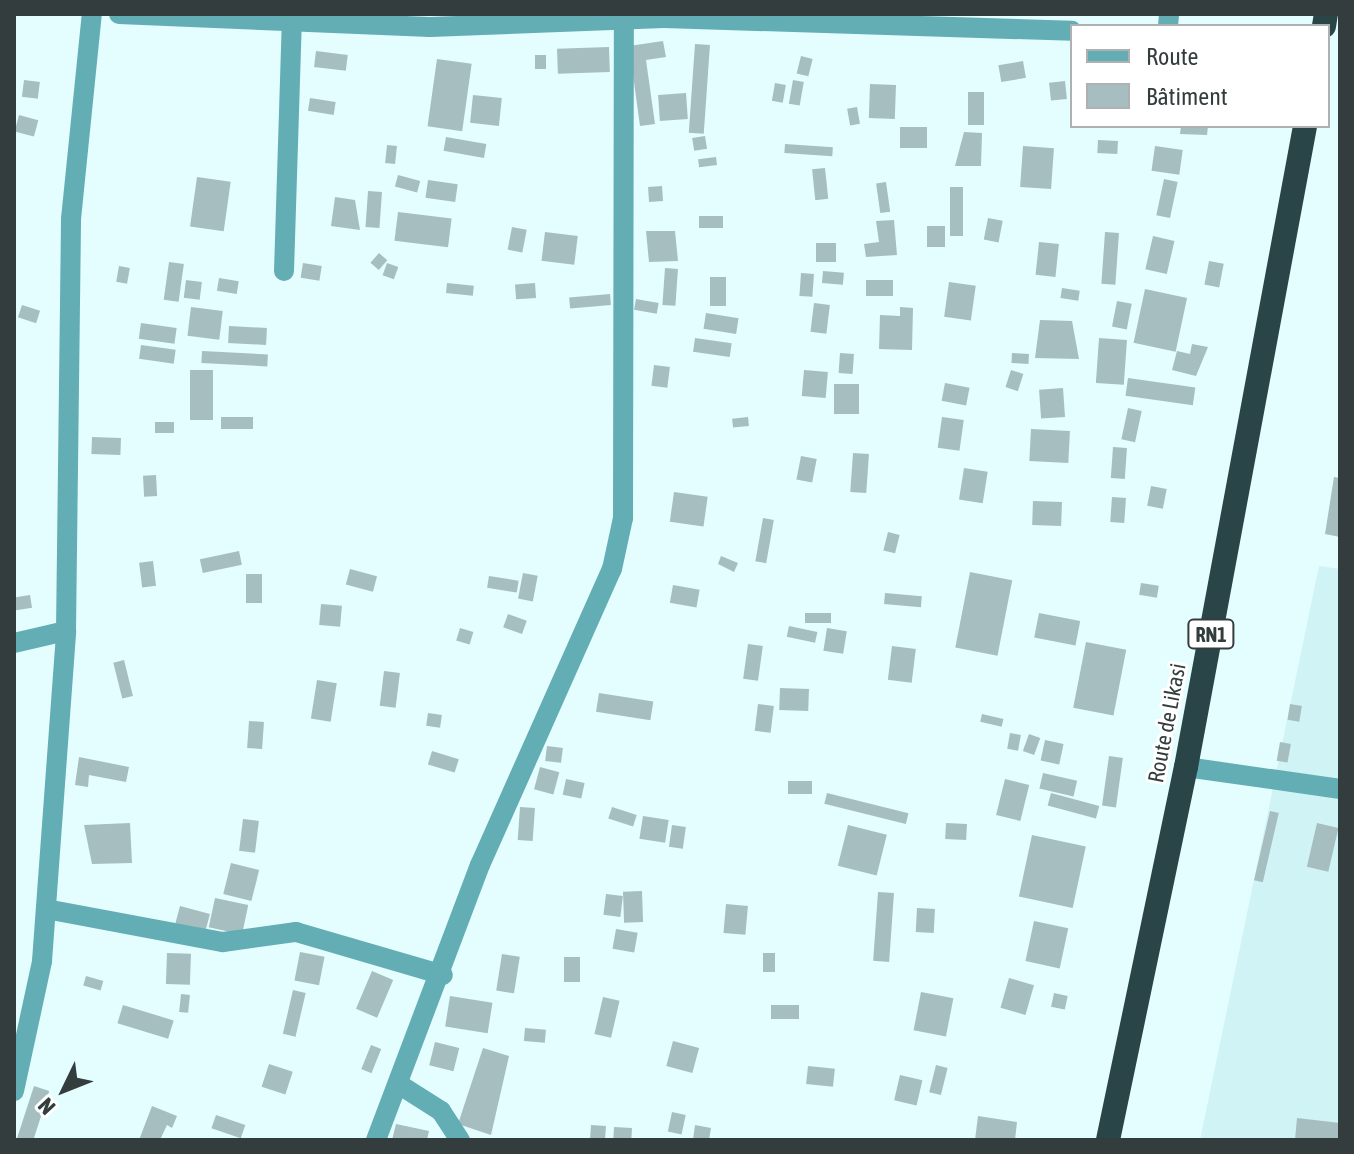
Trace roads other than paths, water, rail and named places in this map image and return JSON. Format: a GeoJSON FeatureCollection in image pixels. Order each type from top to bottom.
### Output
{"type":"FeatureCollection","features":[{"type":"Feature","properties":{"kind":"highway","name":"Route de Likasi"},"geometry":{"type":"LineString","coordinates":[[1108,1140],[1186,767],[1305,128]]}},
{"type":"Feature","properties":{"kind":"street"},"geometry":{"type":"LineString","coordinates":[[14,1091],[42,961],[46,909],[66,631],[71,219],[92,14]]}},
{"type":"Feature","properties":{"kind":"street"},"geometry":{"type":"LineString","coordinates":[[119,14],[303,19],[430,27],[663,16],[1070,31]]}},
{"type":"Feature","properties":{"kind":"street"},"geometry":{"type":"LineString","coordinates":[[284,271],[303,19]]}},
{"type":"Feature","properties":{"kind":"street"},"geometry":{"type":"LineString","coordinates":[[376,1140],[443,975],[480,865],[612,569],[623,518],[624,20]]}},
{"type":"Feature","properties":{"kind":"street"},"geometry":{"type":"LineString","coordinates":[[14,643],[66,631]]}},
{"type":"Feature","properties":{"kind":"street"},"geometry":{"type":"LineString","coordinates":[[1186,767],[1340,789]]}},
{"type":"Feature","properties":{"kind":"street"},"geometry":{"type":"LineString","coordinates":[[46,909],[223,942],[296,932],[443,975]]}},
{"type":"Feature","properties":{"kind":"street"},"geometry":{"type":"LineString","coordinates":[[400,1085],[441,1111],[460,1140]]}}]}
